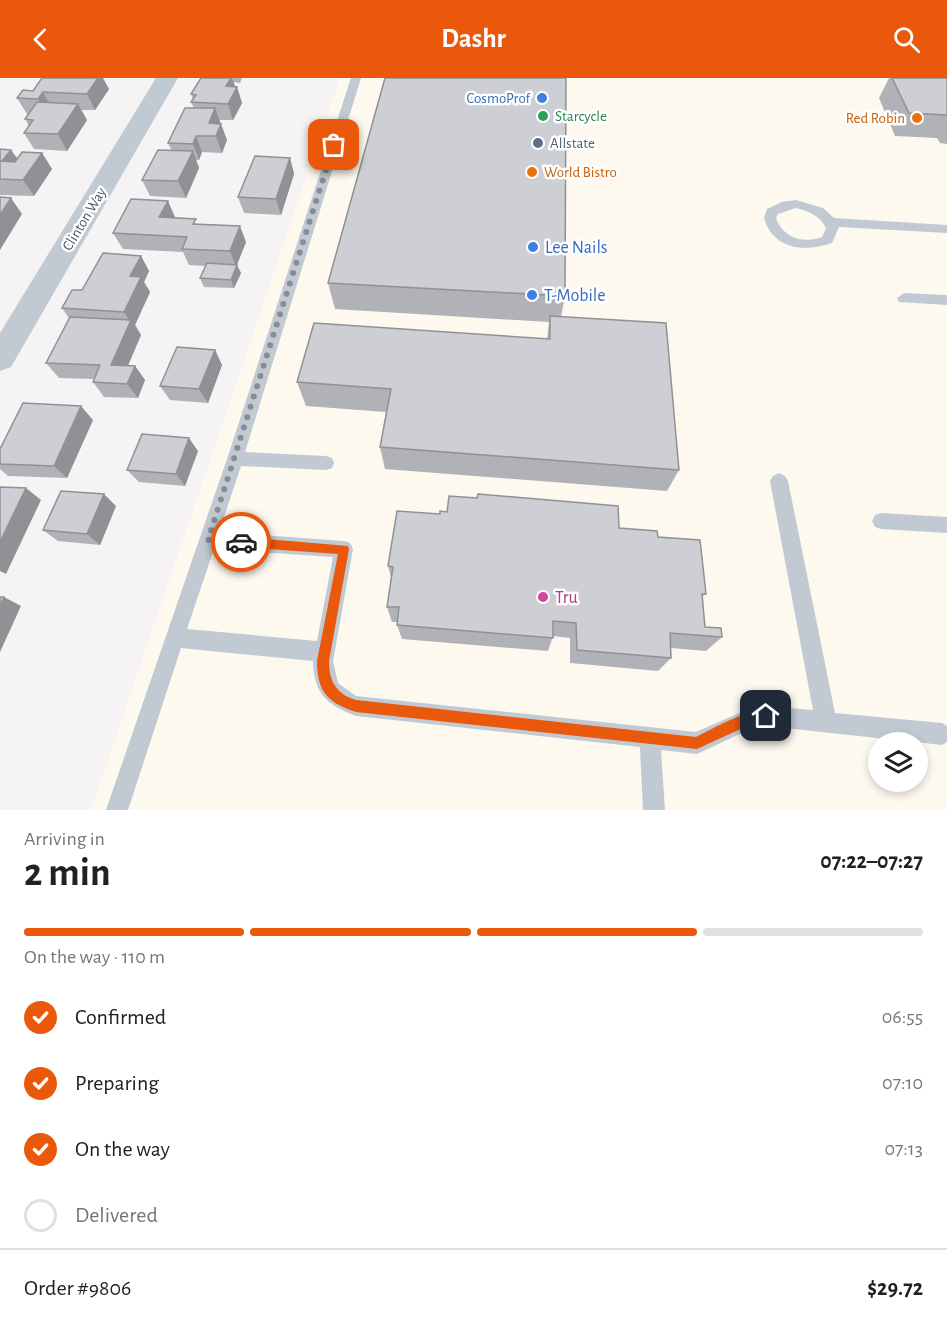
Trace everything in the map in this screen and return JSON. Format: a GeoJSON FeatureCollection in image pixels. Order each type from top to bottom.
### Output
{"type":"FeatureCollection","features":[{"type":"Feature","properties":{"kind":"street","name":"Clinton Way"},"geometry":{"type":"LineString","coordinates":[[0,359],[167,78]]}},
{"type":"Feature","properties":{"kind":"lane"},"geometry":{"type":"LineString","coordinates":[[117,810],[235,459],[356,78]]}},
{"type":"Feature","properties":{"kind":"lane"},"geometry":{"type":"LineString","coordinates":[[830,222],[831,235],[827,240],[811,245],[782,237],[771,225],[770,218],[778,207],[796,204],[816,210],[830,222],[947,229]]}},
{"type":"Feature","properties":{"kind":"lane"},"geometry":{"type":"LineString","coordinates":[[904,298],[947,300]]}},
{"type":"Feature","properties":{"kind":"lane"},"geometry":{"type":"LineString","coordinates":[[235,459],[326,463]]}},
{"type":"Feature","properties":{"kind":"lane"},"geometry":{"type":"LineString","coordinates":[[779,481],[826,722]]}},
{"type":"Feature","properties":{"kind":"lane"},"geometry":{"type":"LineString","coordinates":[[881,520],[947,525]]}},
{"type":"Feature","properties":{"kind":"lane"},"geometry":{"type":"LineString","coordinates":[[208,540],[344,549],[325,652],[323,675],[328,687],[339,700],[356,706],[697,743],[746,720],[766,716],[942,734]]}},
{"type":"Feature","properties":{"kind":"lane"},"geometry":{"type":"LineString","coordinates":[[175,638],[325,652]]}},
{"type":"Feature","properties":{"kind":"lane"},"geometry":{"type":"LineString","coordinates":[[650,738],[654,810]]}},
{"type":"Feature","properties":{"kind":"shaded area"},"geometry":{"type":"Polygon","coordinates":[[[340,78],[947,78],[947,810],[91,810],[340,78]]]}},
{"type":"Feature","properties":{"kind":"building"},"geometry":{"type":"Polygon","coordinates":[[[42,78],[98,78],[87,94],[43,92],[38,99],[17,98],[23,90],[33,91],[42,78]]]}},
{"type":"Feature","properties":{"kind":"building"},"geometry":{"type":"Polygon","coordinates":[[[201,78],[231,78],[226,86],[237,87],[228,104],[191,102],[196,95],[191,94],[201,78]]]}},
{"type":"Feature","properties":{"kind":"building"},"geometry":{"type":"Polygon","coordinates":[[[385,78],[566,78],[565,296],[328,283],[385,78]]]}},
{"type":"Feature","properties":{"kind":"building"},"geometry":{"type":"Polygon","coordinates":[[[892,78],[947,78],[947,115],[909,113],[892,78]]]}},
{"type":"Feature","properties":{"kind":"building"},"geometry":{"type":"Polygon","coordinates":[[[37,102],[78,104],[58,134],[24,133],[33,120],[25,119],[37,102]]]}},
{"type":"Feature","properties":{"kind":"building"},"geometry":{"type":"Polygon","coordinates":[[[185,108],[215,108],[209,123],[221,124],[216,136],[196,136],[193,144],[168,143],[185,108]]]}},
{"type":"Feature","properties":{"kind":"building"},"geometry":{"type":"Polygon","coordinates":[[[0,149],[11,150],[2,161],[0,161],[0,149]]]}},
{"type":"Feature","properties":{"kind":"building"},"geometry":{"type":"Polygon","coordinates":[[[158,150],[193,151],[178,181],[142,180],[158,150]]]}},
{"type":"Feature","properties":{"kind":"building"},"geometry":{"type":"Polygon","coordinates":[[[22,152],[42,153],[23,180],[0,179],[0,161],[15,162],[22,152]]]}},
{"type":"Feature","properties":{"kind":"building"},"geometry":{"type":"Polygon","coordinates":[[[255,156],[290,158],[276,199],[238,197],[255,156]]]}},
{"type":"Feature","properties":{"kind":"building"},"geometry":{"type":"Polygon","coordinates":[[[0,197],[11,198],[0,215],[0,197]]]}},
{"type":"Feature","properties":{"kind":"building"},"geometry":{"type":"Polygon","coordinates":[[[131,199],[168,201],[159,217],[196,219],[193,224],[240,226],[230,251],[182,249],[187,237],[113,233],[131,199]]]}},
{"type":"Feature","properties":{"kind":"building"},"geometry":{"type":"Polygon","coordinates":[[[103,253],[141,256],[130,276],[141,277],[124,312],[62,308],[72,290],[82,290],[103,253]]]}},
{"type":"Feature","properties":{"kind":"building"},"geometry":{"type":"Polygon","coordinates":[[[207,263],[237,265],[231,280],[200,278],[207,263]]]}},
{"type":"Feature","properties":{"kind":"building"},"geometry":{"type":"Polygon","coordinates":[[[550,316],[666,323],[679,470],[380,447],[391,389],[297,382],[314,323],[550,339],[550,316]]]}},
{"type":"Feature","properties":{"kind":"building"},"geometry":{"type":"Polygon","coordinates":[[[70,317],[131,320],[111,365],[135,366],[127,384],[93,382],[100,365],[46,363],[70,317]]]}},
{"type":"Feature","properties":{"kind":"building"},"geometry":{"type":"Polygon","coordinates":[[[177,347],[215,350],[199,389],[160,386],[177,347]]]}},
{"type":"Feature","properties":{"kind":"building"},"geometry":{"type":"Polygon","coordinates":[[[23,403],[81,406],[54,466],[0,464],[0,449],[23,403]]]}},
{"type":"Feature","properties":{"kind":"building"},"geometry":{"type":"Polygon","coordinates":[[[142,434],[189,438],[176,474],[127,470],[142,434]]]}},
{"type":"Feature","properties":{"kind":"building"},"geometry":{"type":"Polygon","coordinates":[[[0,487],[26,488],[0,542],[0,487]]]}},
{"type":"Feature","properties":{"kind":"building"},"geometry":{"type":"Polygon","coordinates":[[[61,491],[104,494],[87,534],[43,530],[61,491]]]}},
{"type":"Feature","properties":{"kind":"building","name":"Tru"},"geometry":{"type":"Polygon","coordinates":[[[478,494],[618,506],[619,528],[657,531],[658,537],[700,540],[706,594],[702,594],[705,627],[721,628],[722,637],[670,633],[671,658],[577,650],[576,623],[553,621],[553,638],[397,625],[399,607],[387,607],[393,567],[388,566],[397,511],[440,514],[440,511],[447,512],[449,496],[477,498],[478,494]]]}},
{"type":"Feature","properties":{"kind":"way so far"},"geometry":{"type":"LineString","coordinates":[[241,542],[208,540],[334,145]]}},
{"type":"Feature","properties":{"kind":"place","name":"CosmoProf"},"geometry":{"type":"Point","coordinates":[542,98]}},
{"type":"Feature","properties":{"kind":"place","name":"Starcycle"},"geometry":{"type":"Point","coordinates":[543,116]}},
{"type":"Feature","properties":{"kind":"place","name":"Red Robin"},"geometry":{"type":"Point","coordinates":[917,118]}},
{"type":"Feature","properties":{"kind":"place","name":"Allstate"},"geometry":{"type":"Point","coordinates":[538,143]}},
{"type":"Feature","properties":{"kind":"place","name":"World Bistro"},"geometry":{"type":"Point","coordinates":[532,172]}},
{"type":"Feature","properties":{"kind":"place","name":"Lee Nails"},"geometry":{"type":"Point","coordinates":[533,247]}},
{"type":"Feature","properties":{"kind":"place","name":"T-Mobile"},"geometry":{"type":"Point","coordinates":[532,295]}},
{"type":"Feature","properties":{"kind":"place","name":"Tru"},"geometry":{"type":"Point","coordinates":[543,597]}},
{"type":"Feature","properties":{"kind":"route"},"geometry":{"type":"LineString","coordinates":[[241,542],[344,549],[323,661],[323,675],[328,687],[339,700],[356,706],[697,743],[746,720],[766,716]]}}]}
